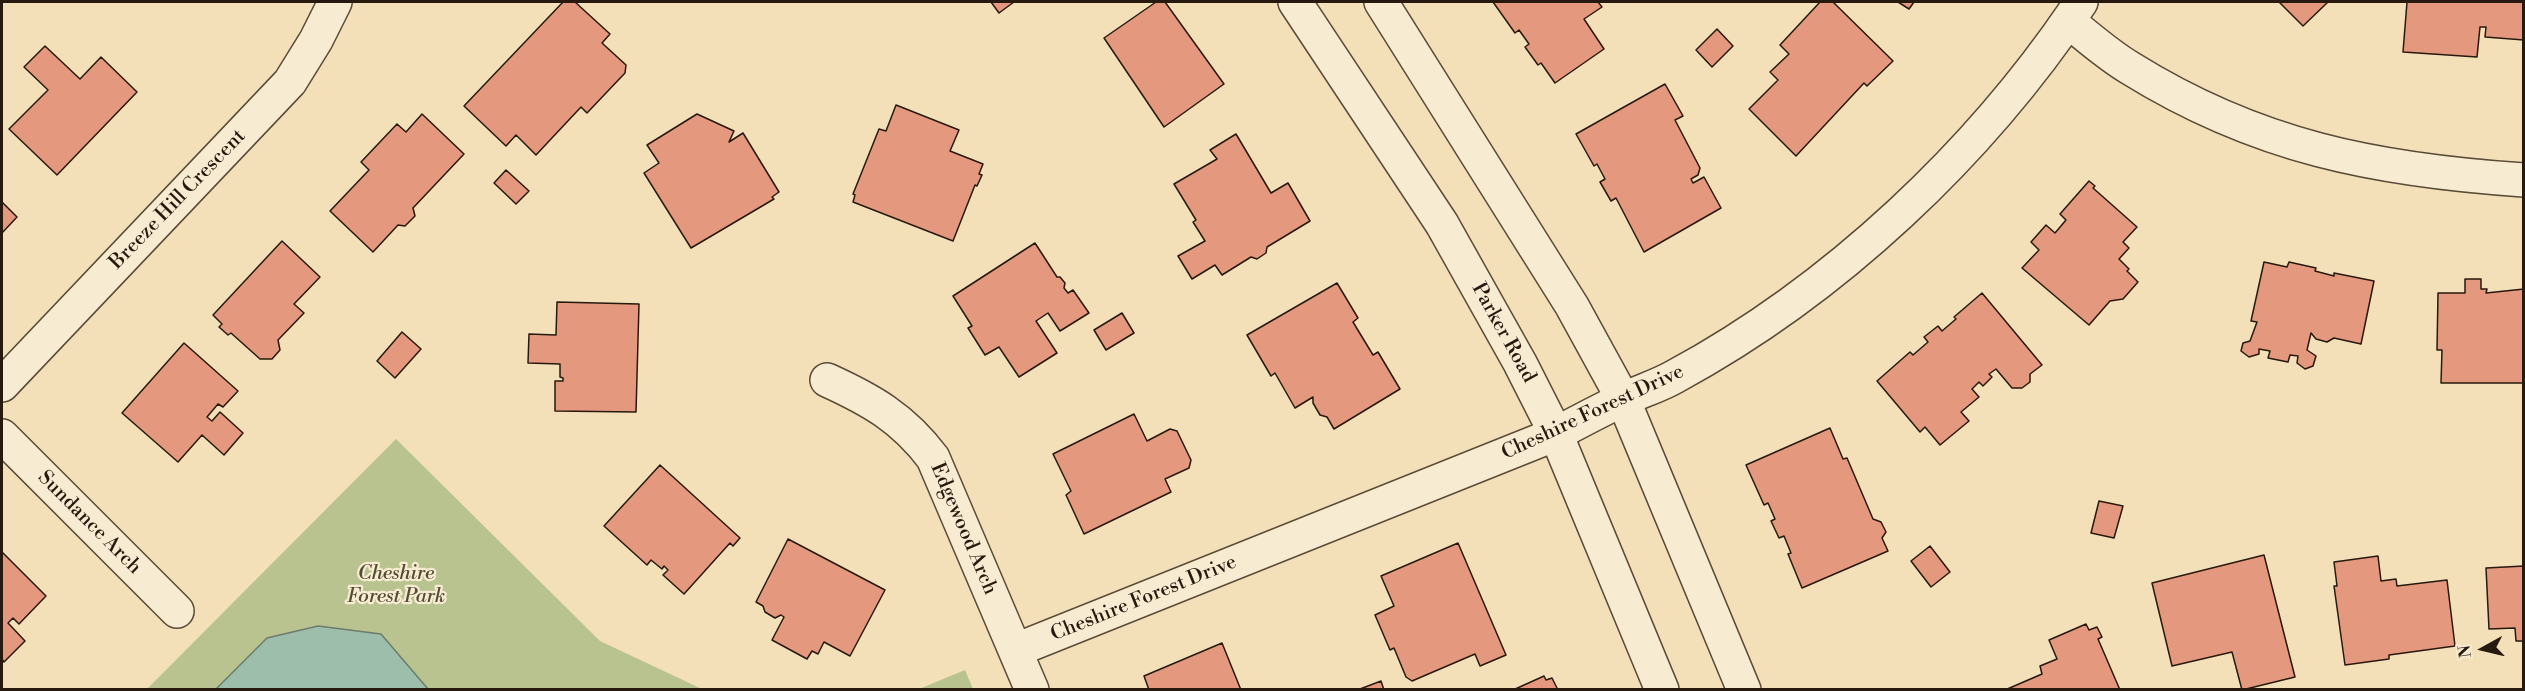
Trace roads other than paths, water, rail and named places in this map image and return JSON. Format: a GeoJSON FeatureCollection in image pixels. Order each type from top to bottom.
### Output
{"type":"FeatureCollection","features":[{"type":"Feature","properties":{"kind":"street","name":"Breeze Hill Crescent"},"geometry":{"type":"LineString","coordinates":[[2,385],[290,82],[316,40],[335,2]]}},
{"type":"Feature","properties":{"kind":"street","name":"Parker Road"},"geometry":{"type":"LineString","coordinates":[[1295,2],[1442,224],[1520,363],[1556,434],[1662,690]]}},
{"type":"Feature","properties":{"kind":"street"},"geometry":{"type":"LineString","coordinates":[[1381,2],[1572,306],[1623,399],[1744,690]]}},
{"type":"Feature","properties":{"kind":"street","name":"Cheshire Forest Drive"},"geometry":{"type":"LineString","coordinates":[[1016,651],[1556,434],[1623,399],[1673,377],[1747,332],[1833,272],[1903,212],[1998,112],[2074,11],[2136,72],[2171,92],[2250,129],[2298,145],[2378,165],[2450,175],[2523,180]]}},
{"type":"Feature","properties":{"kind":"street","name":"Edgewood Arch"},"geometry":{"type":"LineString","coordinates":[[827,380],[870,400],[892,416],[921,442],[933,458],[1032,690]]}},
{"type":"Feature","properties":{"kind":"street","name":"Sundance Arch"},"geometry":{"type":"LineString","coordinates":[[2,436],[177,611]]}},
{"type":"Feature","properties":{"kind":"park label","name":"Cheshire Forest Park"},"geometry":{"type":"Point","coordinates":[396,586]}}]}
